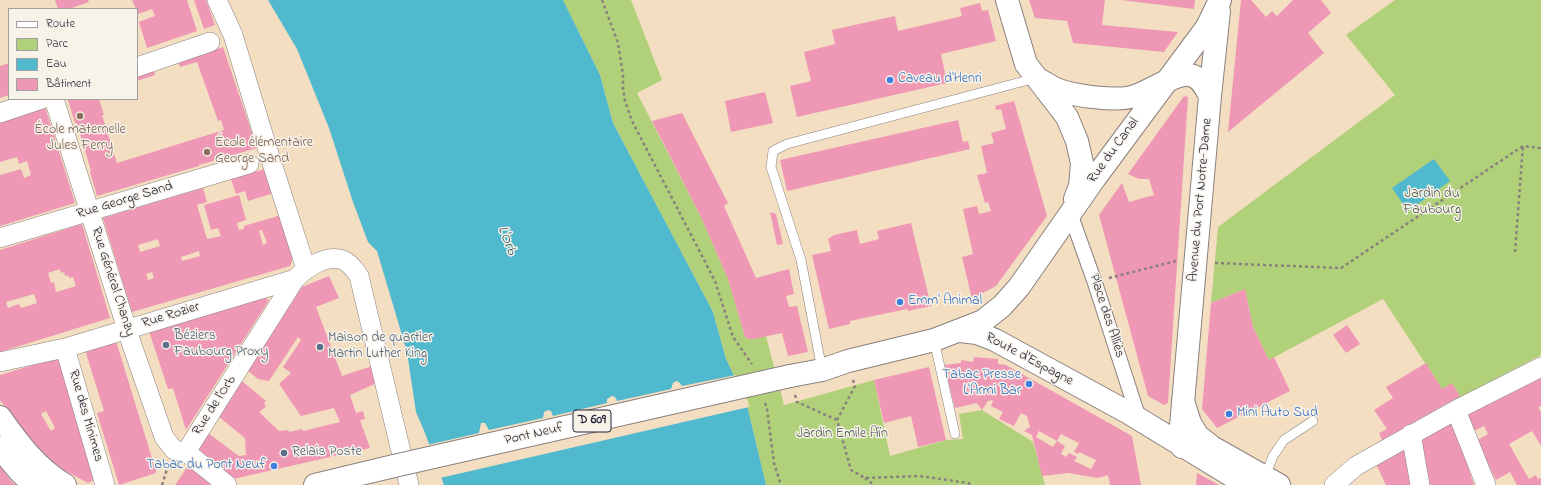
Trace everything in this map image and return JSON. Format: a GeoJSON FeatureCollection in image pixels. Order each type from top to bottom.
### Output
{"type":"FeatureCollection","features":[{"type":"Feature","properties":{"kind":"main road"},"geometry":{"type":"LineString","coordinates":[[1007,0],[1026,64],[1067,118],[1077,141],[1082,163],[1080,186],[1070,214]]}},
{"type":"Feature","properties":{"kind":"main road","name":"Avenue du Port Notre-Dame"},"geometry":{"type":"LineString","coordinates":[[1163,84],[1207,27],[1220,0]]}},
{"type":"Feature","properties":{"kind":"main road","name":"Avenue du Port Notre-Dame"},"geometry":{"type":"LineString","coordinates":[[1182,447],[1180,437],[1183,401],[1220,0]]}},
{"type":"Feature","properties":{"kind":"main road","name":"Rue du Canal"},"geometry":{"type":"LineString","coordinates":[[960,331],[983,320],[1002,306],[1019,287],[1031,267],[1163,84],[1178,76],[1190,75],[1202,81],[1210,96]]}},
{"type":"Feature","properties":{"kind":"main road"},"geometry":{"type":"LineString","coordinates":[[1036,78],[1057,90],[1104,99],[1134,97],[1163,84]]}},
{"type":"Feature","properties":{"kind":"main road","name":"Route d'Espagne"},"geometry":{"type":"LineString","coordinates":[[790,376],[822,370],[848,361],[934,340],[960,331],[977,333],[995,340],[1139,419],[1182,447],[1264,483]]}},
{"type":"Feature","properties":{"kind":"main road","name":"Pont Neuf"},"geometry":{"type":"LineString","coordinates":[[316,485],[790,376]]}},
{"type":"Feature","properties":{"kind":"main road","name":"Avenue du Port Notre-Dame"},"geometry":{"type":"LineString","coordinates":[[1183,401],[1190,423],[1198,436],[1264,483]]}},
{"type":"Feature","properties":{"kind":"main road"},"geometry":{"type":"LineString","coordinates":[[0,418],[33,460],[52,477],[65,485]]}},
{"type":"Feature","properties":{"kind":"main road"},"geometry":{"type":"LineString","coordinates":[[0,448],[20,472],[34,485]]}},
{"type":"Feature","properties":{"kind":"street"},"geometry":{"type":"LineString","coordinates":[[217,0],[233,35],[270,157],[300,274]]}},
{"type":"Feature","properties":{"kind":"street"},"geometry":{"type":"LineString","coordinates":[[138,67],[210,42]]}},
{"type":"Feature","properties":{"kind":"street"},"geometry":{"type":"LineString","coordinates":[[0,113],[39,100]]}},
{"type":"Feature","properties":{"kind":"street","name":"Rue Général Chanzy"},"geometry":{"type":"LineString","coordinates":[[54,100],[127,329],[164,437],[174,450],[186,452],[227,485]]}},
{"type":"Feature","properties":{"kind":"street","name":"Rue George Sand"},"geometry":{"type":"LineString","coordinates":[[0,238],[250,164]]}},
{"type":"Feature","properties":{"kind":"street","name":"Place des Alliés"},"geometry":{"type":"LineString","coordinates":[[1070,214],[1096,283],[1139,419]]}},
{"type":"Feature","properties":{"kind":"street","name":"Rue Rozier"},"geometry":{"type":"LineString","coordinates":[[0,362],[65,348],[300,274],[329,259],[343,260],[354,268],[359,276],[410,485]]}},
{"type":"Feature","properties":{"kind":"street","name":"Rue de l'Orb"},"geometry":{"type":"LineString","coordinates":[[186,452],[300,274]]}},
{"type":"Feature","properties":{"kind":"street","name":"Rue des Minimes"},"geometry":{"type":"LineString","coordinates":[[65,348],[105,485]]}},
{"type":"Feature","properties":{"kind":"street"},"geometry":{"type":"LineString","coordinates":[[1334,485],[1356,466],[1411,434],[1541,366]]}},
{"type":"Feature","properties":{"kind":"street"},"geometry":{"type":"LineString","coordinates":[[1456,410],[1486,485]]}},
{"type":"Feature","properties":{"kind":"street"},"geometry":{"type":"LineString","coordinates":[[1411,434],[1420,485]]}},
{"type":"Feature","properties":{"kind":"lane"},"geometry":{"type":"LineString","coordinates":[[822,370],[801,260],[771,167],[773,152],[787,144],[1036,78]]}},
{"type":"Feature","properties":{"kind":"lane"},"geometry":{"type":"LineString","coordinates":[[934,340],[955,434]]}},
{"type":"Feature","properties":{"kind":"lane"},"geometry":{"type":"LineString","coordinates":[[1264,483],[1273,456],[1284,440],[1312,421]]}},
{"type":"Feature","properties":{"kind":"path"},"geometry":{"type":"LineString","coordinates":[[602,0],[618,43],[625,101],[632,121],[715,281],[734,337],[752,365]]}},
{"type":"Feature","properties":{"kind":"path"},"geometry":{"type":"LineString","coordinates":[[1515,252],[1523,146]]}},
{"type":"Feature","properties":{"kind":"path"},"geometry":{"type":"LineString","coordinates":[[1227,264],[1341,268],[1523,146],[1541,148]]}},
{"type":"Feature","properties":{"kind":"path"},"geometry":{"type":"LineString","coordinates":[[1096,283],[1179,260],[1195,263]]}},
{"type":"Feature","properties":{"kind":"path"},"geometry":{"type":"LineString","coordinates":[[848,361],[855,386],[837,420],[851,470],[874,485]]}},
{"type":"Feature","properties":{"kind":"path"},"geometry":{"type":"LineString","coordinates":[[790,376],[796,402],[837,420]]}},
{"type":"Feature","properties":{"kind":"path"},"geometry":{"type":"LineString","coordinates":[[765,402],[774,463],[781,485]]}},
{"type":"Feature","properties":{"kind":"path"},"geometry":{"type":"LineString","coordinates":[[865,478],[920,476],[968,482],[973,485]]}},
{"type":"Feature","properties":{"kind":"green space","name":"Jardin Emile Aïn"},"geometry":{"type":"Polygon","coordinates":[[[563,0],[631,0],[662,80],[637,93],[701,217],[728,279],[745,337],[750,339],[766,336],[784,405],[874,380],[890,456],[946,440],[963,439],[959,414],[982,410],[1033,442],[1045,485],[766,485],[746,401],[726,359],[713,312],[613,123],[600,75],[563,0]]]}},
{"type":"Feature","properties":{"kind":"green space","name":"Jardin du Faubourg"},"geometry":{"type":"Polygon","coordinates":[[[1395,0],[1541,0],[1541,355],[1449,403],[1383,299],[1269,360],[1253,327],[1245,289],[1211,303],[1218,227],[1395,95],[1346,35],[1395,0]]]}},
{"type":"Feature","properties":{"kind":"water","name":"L'Orb"},"geometry":{"type":"Polygon","coordinates":[[[268,0],[563,0],[600,75],[613,123],[713,312],[726,359],[746,401],[766,485],[444,485],[416,412],[407,352],[377,251],[368,242],[353,202],[329,128],[297,49],[268,0]]]}},
{"type":"Feature","properties":{"kind":"water"},"geometry":{"type":"Polygon","coordinates":[[[1434,159],[1450,181],[1408,211],[1392,188],[1434,159]]]}},
{"type":"Feature","properties":{"kind":"pier"},"geometry":{"type":"Polygon","coordinates":[[[736,375],[748,401],[749,407],[440,478],[427,445],[479,433],[481,423],[485,423],[489,430],[543,418],[544,412],[548,410],[551,411],[553,416],[607,403],[607,399],[612,396],[615,397],[617,401],[671,389],[673,383],[676,381],[682,386],[736,375]]]}},
{"type":"Feature","properties":{"kind":"building"},"geometry":{"type":"Polygon","coordinates":[[[55,0],[88,0],[89,2],[72,8],[58,8],[55,0]]]}},
{"type":"Feature","properties":{"kind":"building"},"geometry":{"type":"Polygon","coordinates":[[[132,0],[187,0],[197,31],[147,48],[139,22],[155,16],[152,9],[138,14],[138,8],[136,8],[132,0]]]}},
{"type":"Feature","properties":{"kind":"building"},"geometry":{"type":"Polygon","coordinates":[[[194,0],[206,0],[215,25],[204,29],[194,0]]]}},
{"type":"Feature","properties":{"kind":"building"},"geometry":{"type":"Polygon","coordinates":[[[1029,0],[1105,0],[1102,25],[1178,32],[1164,52],[1073,43],[1067,21],[1035,18],[1029,0]]]}},
{"type":"Feature","properties":{"kind":"building"},"geometry":{"type":"Polygon","coordinates":[[[1121,0],[1195,0],[1194,9],[1121,0]]]}},
{"type":"Feature","properties":{"kind":"building"},"geometry":{"type":"Polygon","coordinates":[[[1241,0],[1251,0],[1266,17],[1272,11],[1277,16],[1293,0],[1321,0],[1331,13],[1308,33],[1324,53],[1228,132],[1241,0]]]}},
{"type":"Feature","properties":{"kind":"building"},"geometry":{"type":"Polygon","coordinates":[[[980,3],[982,11],[988,10],[996,41],[941,54],[947,83],[797,117],[790,86],[811,81],[804,52],[835,44],[832,30],[895,16],[898,31],[962,16],[960,8],[980,3]]]}},
{"type":"Feature","properties":{"kind":"building"},"geometry":{"type":"Polygon","coordinates":[[[223,47],[257,148],[97,196],[77,123],[75,123],[68,100],[99,100],[104,115],[102,115],[117,163],[224,130],[221,120],[218,121],[197,62],[180,67],[178,62],[223,47]]]}},
{"type":"Feature","properties":{"kind":"building"},"geometry":{"type":"Polygon","coordinates":[[[8,63],[8,95],[0,98],[0,66],[8,63]]]}},
{"type":"Feature","properties":{"kind":"building"},"geometry":{"type":"Polygon","coordinates":[[[154,70],[155,75],[138,81],[138,76],[154,70]]]}},
{"type":"Feature","properties":{"kind":"building"},"geometry":{"type":"Polygon","coordinates":[[[765,92],[773,123],[731,132],[725,101],[765,92]]]}},
{"type":"Feature","properties":{"kind":"building"},"geometry":{"type":"Polygon","coordinates":[[[1184,96],[1188,97],[1168,403],[1164,405],[1148,396],[1099,215],[1122,183],[1129,202],[1154,195],[1149,179],[1139,179],[1128,174],[1184,96]]]}},
{"type":"Feature","properties":{"kind":"building"},"geometry":{"type":"Polygon","coordinates":[[[1014,101],[1047,216],[996,286],[972,299],[962,257],[973,254],[963,209],[977,206],[979,214],[991,211],[988,202],[985,203],[977,175],[987,173],[981,146],[994,143],[991,133],[1006,129],[1001,109],[996,110],[995,106],[1014,101]]]}},
{"type":"Feature","properties":{"kind":"building"},"geometry":{"type":"Polygon","coordinates":[[[45,107],[75,203],[0,226],[0,175],[21,169],[24,178],[31,175],[27,161],[19,164],[17,157],[0,162],[0,122],[45,107]]]}},
{"type":"Feature","properties":{"kind":"building"},"geometry":{"type":"Polygon","coordinates":[[[682,113],[728,203],[724,206],[756,278],[789,269],[794,294],[786,296],[789,307],[797,306],[808,352],[788,356],[782,333],[754,339],[745,337],[728,279],[701,217],[652,121],[682,113]]]}},
{"type":"Feature","properties":{"kind":"building"},"geometry":{"type":"Polygon","coordinates":[[[958,120],[963,142],[968,141],[970,149],[787,191],[780,160],[958,120]]]}},
{"type":"Feature","properties":{"kind":"building"},"geometry":{"type":"Polygon","coordinates":[[[265,169],[274,193],[248,201],[245,191],[236,194],[231,179],[265,169]]]}},
{"type":"Feature","properties":{"kind":"building"},"geometry":{"type":"Polygon","coordinates":[[[203,188],[207,202],[197,205],[207,239],[221,236],[218,228],[211,230],[204,205],[239,195],[246,220],[237,223],[239,230],[244,229],[244,226],[281,215],[292,251],[292,261],[290,266],[132,312],[103,218],[203,188]],[[262,230],[259,231],[263,245],[267,243],[262,230]],[[158,239],[138,245],[140,252],[160,246],[158,239]],[[199,251],[181,257],[182,261],[200,256],[199,251]],[[152,272],[146,274],[148,280],[154,278],[152,272]]]}},
{"type":"Feature","properties":{"kind":"building"},"geometry":{"type":"Polygon","coordinates":[[[770,212],[776,214],[783,244],[777,245],[770,212]]]}},
{"type":"Feature","properties":{"kind":"building"},"geometry":{"type":"Polygon","coordinates":[[[911,223],[931,306],[908,311],[907,309],[850,321],[850,324],[829,329],[812,255],[831,251],[828,239],[834,235],[857,230],[860,244],[879,239],[877,231],[911,223]]]}},
{"type":"Feature","properties":{"kind":"building"},"geometry":{"type":"Polygon","coordinates":[[[82,224],[110,318],[0,352],[0,250],[82,224]],[[60,269],[48,273],[51,283],[54,282],[56,292],[76,286],[73,277],[69,278],[68,275],[65,276],[64,272],[61,273],[60,269]],[[34,294],[6,302],[8,308],[19,304],[21,308],[37,303],[34,294]]]}},
{"type":"Feature","properties":{"kind":"building"},"geometry":{"type":"Polygon","coordinates":[[[329,276],[339,298],[316,307],[342,376],[375,365],[379,382],[350,395],[356,413],[363,411],[365,419],[360,420],[370,448],[233,479],[197,451],[208,433],[239,456],[246,455],[245,438],[219,417],[242,381],[266,401],[264,403],[266,407],[259,412],[279,431],[288,430],[289,432],[302,429],[303,431],[340,422],[334,408],[301,416],[279,384],[291,373],[283,367],[301,340],[298,337],[269,381],[258,379],[248,371],[302,287],[329,276]]]}},
{"type":"Feature","properties":{"kind":"building"},"geometry":{"type":"Polygon","coordinates":[[[1245,289],[1253,327],[1269,360],[1274,357],[1290,391],[1217,428],[1202,409],[1211,303],[1245,289]]]}},
{"type":"Feature","properties":{"kind":"building"},"geometry":{"type":"Polygon","coordinates":[[[263,297],[269,300],[186,430],[173,388],[168,389],[149,331],[263,297]]]}},
{"type":"Feature","properties":{"kind":"building"},"geometry":{"type":"Polygon","coordinates":[[[1347,325],[1360,344],[1346,353],[1333,335],[1347,325]]]}},
{"type":"Feature","properties":{"kind":"building"},"geometry":{"type":"Polygon","coordinates":[[[116,341],[156,471],[156,473],[119,485],[97,413],[104,411],[85,350],[116,341]]]}},
{"type":"Feature","properties":{"kind":"building"},"geometry":{"type":"Polygon","coordinates":[[[59,357],[96,479],[88,483],[64,470],[32,447],[0,400],[0,375],[59,357]],[[46,411],[41,414],[51,431],[55,428],[46,411]]]}},
{"type":"Feature","properties":{"kind":"building"},"geometry":{"type":"Polygon","coordinates":[[[974,357],[998,359],[998,364],[1006,365],[1132,436],[1141,485],[1110,485],[1108,475],[1098,478],[1068,473],[1042,476],[1032,435],[1024,431],[1030,427],[1027,416],[1021,413],[1014,426],[999,419],[1003,412],[991,406],[993,400],[988,401],[982,410],[977,403],[955,408],[944,365],[961,363],[961,360],[973,362],[974,357]],[[1039,431],[1036,437],[1053,447],[1057,441],[1039,431]],[[1061,434],[1057,441],[1065,446],[1061,454],[1066,457],[1069,453],[1077,457],[1074,461],[1091,469],[1096,460],[1079,452],[1078,454],[1074,452],[1079,443],[1061,434]]]}},
{"type":"Feature","properties":{"kind":"building"},"geometry":{"type":"Polygon","coordinates":[[[1426,363],[1442,389],[1452,383],[1460,396],[1382,440],[1379,433],[1387,429],[1374,410],[1393,398],[1386,387],[1426,363]]]}},
{"type":"Feature","properties":{"kind":"building"},"geometry":{"type":"Polygon","coordinates":[[[929,367],[946,440],[918,447],[911,416],[884,423],[874,380],[929,367]]]}},
{"type":"Feature","properties":{"kind":"building"},"geometry":{"type":"Polygon","coordinates":[[[1541,378],[1541,406],[1538,407],[1541,412],[1541,446],[1532,431],[1509,444],[1529,479],[1536,475],[1538,479],[1541,478],[1541,485],[1517,485],[1510,472],[1496,480],[1476,441],[1488,434],[1484,426],[1472,432],[1465,416],[1541,378]]]}},
{"type":"Feature","properties":{"kind":"building"},"geometry":{"type":"Polygon","coordinates":[[[1453,422],[1474,485],[1428,485],[1419,439],[1453,422]]]}},
{"type":"Feature","properties":{"kind":"building"},"geometry":{"type":"Polygon","coordinates":[[[1408,445],[1415,485],[1386,485],[1375,462],[1408,445]]]}},
{"type":"Feature","properties":{"kind":"building"},"geometry":{"type":"Polygon","coordinates":[[[190,463],[216,483],[208,485],[175,485],[190,463]]]}},
{"type":"Feature","properties":{"kind":"building"},"geometry":{"type":"Polygon","coordinates":[[[0,466],[11,481],[16,485],[0,485],[0,466]]]}},
{"type":"Feature","properties":{"kind":"building"},"geometry":{"type":"Polygon","coordinates":[[[1197,473],[1219,485],[1196,485],[1197,473]]]}},
{"type":"Feature","properties":{"kind":"place","name":"Caveau d'Henri"},"geometry":{"type":"Point","coordinates":[890,80]}},
{"type":"Feature","properties":{"kind":"place","name":"École maternelle Jules Ferry"},"geometry":{"type":"Point","coordinates":[80,116]}},
{"type":"Feature","properties":{"kind":"place","name":"École élémentaire George Sand"},"geometry":{"type":"Point","coordinates":[207,152]}},
{"type":"Feature","properties":{"kind":"place","name":"Emm' Animal"},"geometry":{"type":"Point","coordinates":[900,302]}},
{"type":"Feature","properties":{"kind":"place","name":"Béziers Faubourg Proxy"},"geometry":{"type":"Point","coordinates":[166,345]}},
{"type":"Feature","properties":{"kind":"place","name":"Maison de quartier Martin Luther King"},"geometry":{"type":"Point","coordinates":[320,347]}},
{"type":"Feature","properties":{"kind":"place","name":"Tabac Presse L'Armi Bar"},"geometry":{"type":"Point","coordinates":[1029,384]}},
{"type":"Feature","properties":{"kind":"place","name":"Mini Auto Sud"},"geometry":{"type":"Point","coordinates":[1229,414]}},
{"type":"Feature","properties":{"kind":"place","name":"Relais Poste"},"geometry":{"type":"Point","coordinates":[284,453]}},
{"type":"Feature","properties":{"kind":"place","name":"Tabac du Pont Neuf"},"geometry":{"type":"Point","coordinates":[274,466]}}]}
